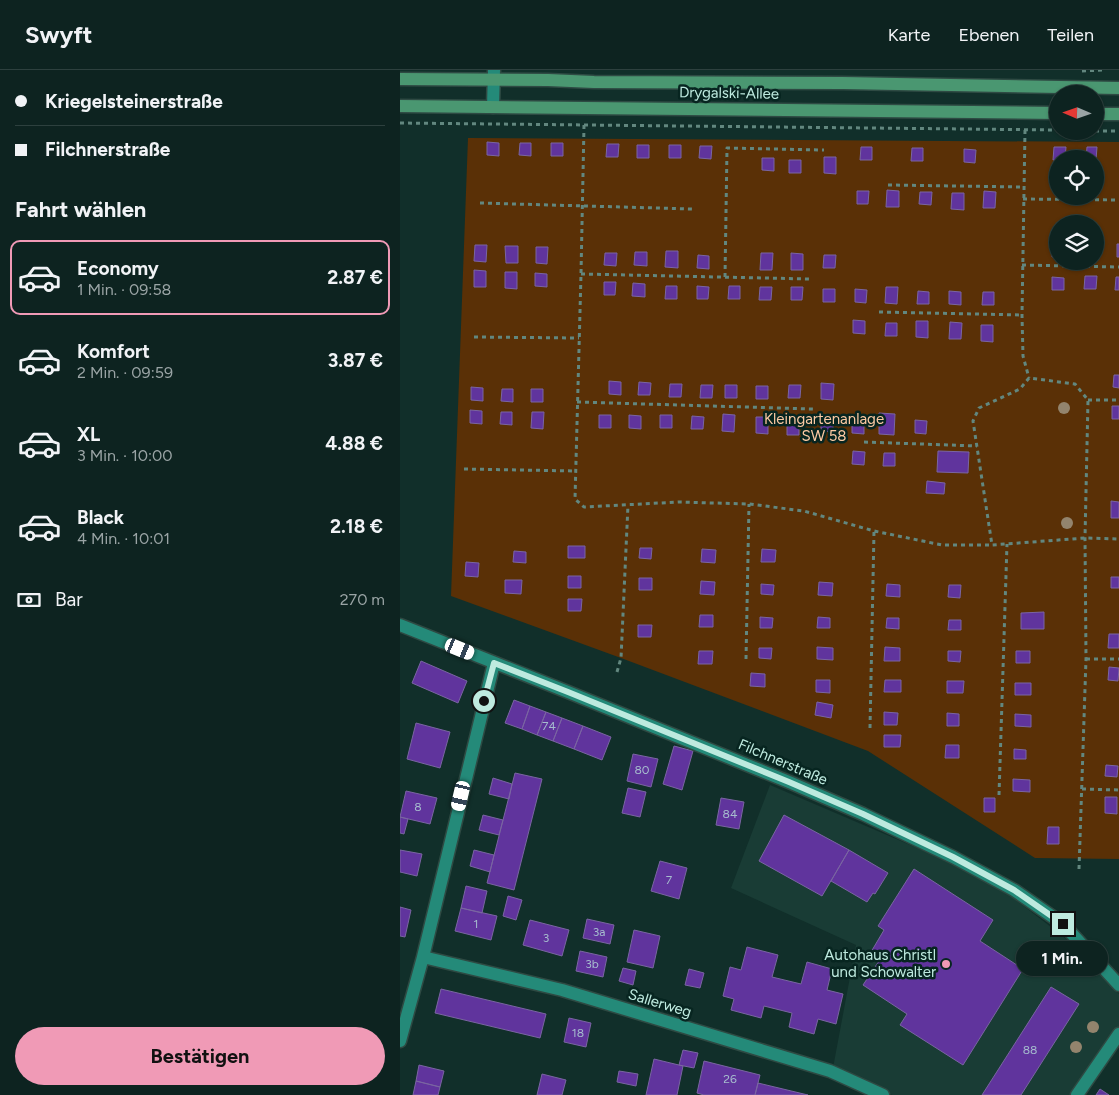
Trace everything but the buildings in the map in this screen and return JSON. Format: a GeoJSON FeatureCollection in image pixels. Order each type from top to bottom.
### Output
{"type":"FeatureCollection","features":[{"type":"Feature","properties":{"kind":"main road","name":"Drygalski-Allee"},"geometry":{"type":"LineString","coordinates":[[400,79],[494,75],[594,82],[875,83],[1119,88]]}},
{"type":"Feature","properties":{"kind":"main road","name":"Drygalski-Allee"},"geometry":{"type":"LineString","coordinates":[[400,106],[1049,113]]}},
{"type":"Feature","properties":{"kind":"main road"},"geometry":{"type":"LineString","coordinates":[[1104,114],[1119,114]]}},
{"type":"Feature","properties":{"kind":"street"},"geometry":{"type":"LineString","coordinates":[[493,107],[494,75]]}},
{"type":"Feature","properties":{"kind":"street","name":"Filchnerstraße"},"geometry":{"type":"LineString","coordinates":[[400,625],[789,782],[863,814],[953,857],[1014,890],[1063,924],[1119,985]]}},
{"type":"Feature","properties":{"kind":"street"},"geometry":{"type":"LineString","coordinates":[[400,1041],[423,957],[494,663]]}},
{"type":"Feature","properties":{"kind":"street","name":"Sallerweg"},"geometry":{"type":"LineString","coordinates":[[423,957],[562,990],[830,1071],[883,1095]]}},
{"type":"Feature","properties":{"kind":"street"},"geometry":{"type":"LineString","coordinates":[[1077,1095],[1119,1034]]}},
{"type":"Feature","properties":{"kind":"path"},"geometry":{"type":"LineString","coordinates":[[400,123],[1049,130]]}},
{"type":"Feature","properties":{"kind":"path"},"geometry":{"type":"LineString","coordinates":[[584,125],[575,471],[575,499],[584,507],[679,502],[749,504],[804,511],[874,531],[942,545],[992,545],[1085,538],[1119,539]]}},
{"type":"Feature","properties":{"kind":"path"},"geometry":{"type":"LineString","coordinates":[[1026,130],[1023,199],[1022,316],[1023,356],[1029,378]]}},
{"type":"Feature","properties":{"kind":"path"},"geometry":{"type":"LineString","coordinates":[[1104,131],[1119,131]]}},
{"type":"Feature","properties":{"kind":"path"},"geometry":{"type":"LineString","coordinates":[[725,277],[728,148],[824,150]]}},
{"type":"Feature","properties":{"kind":"path"},"geometry":{"type":"LineString","coordinates":[[888,185],[1024,187]]}},
{"type":"Feature","properties":{"kind":"path"},"geometry":{"type":"LineString","coordinates":[[1023,199],[1119,200]]}},
{"type":"Feature","properties":{"kind":"path"},"geometry":{"type":"LineString","coordinates":[[480,203],[692,209]]}},
{"type":"Feature","properties":{"kind":"path"},"geometry":{"type":"LineString","coordinates":[[1022,265],[1119,267]]}},
{"type":"Feature","properties":{"kind":"path"},"geometry":{"type":"LineString","coordinates":[[581,274],[810,279]]}},
{"type":"Feature","properties":{"kind":"path"},"geometry":{"type":"LineString","coordinates":[[879,312],[1022,316]]}},
{"type":"Feature","properties":{"kind":"path"},"geometry":{"type":"LineString","coordinates":[[474,337],[579,338]]}},
{"type":"Feature","properties":{"kind":"path"},"geometry":{"type":"LineString","coordinates":[[1029,378],[1075,384],[1088,400],[1085,538],[1086,659],[1079,869]]}},
{"type":"Feature","properties":{"kind":"path"},"geometry":{"type":"LineString","coordinates":[[992,545],[973,421],[978,408],[1020,388],[1029,378]]}},
{"type":"Feature","properties":{"kind":"path"},"geometry":{"type":"LineString","coordinates":[[1088,400],[1119,400]]}},
{"type":"Feature","properties":{"kind":"path"},"geometry":{"type":"LineString","coordinates":[[577,402],[813,409]]}},
{"type":"Feature","properties":{"kind":"path"},"geometry":{"type":"LineString","coordinates":[[864,442],[977,446]]}},
{"type":"Feature","properties":{"kind":"path"},"geometry":{"type":"LineString","coordinates":[[464,469],[575,471]]}},
{"type":"Feature","properties":{"kind":"path"},"geometry":{"type":"LineString","coordinates":[[746,659],[749,504]]}},
{"type":"Feature","properties":{"kind":"path"},"geometry":{"type":"LineString","coordinates":[[617,672],[621,658],[628,505]]}},
{"type":"Feature","properties":{"kind":"path"},"geometry":{"type":"LineString","coordinates":[[870,728],[874,531]]}},
{"type":"Feature","properties":{"kind":"path"},"geometry":{"type":"LineString","coordinates":[[999,795],[1007,544]]}},
{"type":"Feature","properties":{"kind":"path"},"geometry":{"type":"LineString","coordinates":[[1086,659],[1119,659]]}},
{"type":"Feature","properties":{"kind":"path"},"geometry":{"type":"LineString","coordinates":[[1082,789],[1119,790]]}},
{"type":"Feature","properties":{"kind":"shaded area"},"geometry":{"type":"Polygon","coordinates":[[[770,785],[950,862],[1011,896],[1069,941],[1119,994],[1119,1029],[1074,1095],[892,1095],[833,1068],[856,945],[731,888],[770,785]]]}},
{"type":"Feature","properties":{"kind":"green space","name":"Kleingartenanlage SW 58"},"geometry":{"type":"Polygon","coordinates":[[[468,138],[1119,142],[1119,859],[1035,858],[868,751],[451,596],[468,138]]]}},
{"type":"Feature","properties":{"kind":"place","name":"Autohaus Christl und Schowalter"},"geometry":{"type":"Point","coordinates":[946,964]}},
{"type":"Feature","properties":{"kind":"route"},"geometry":{"type":"LineString","coordinates":[[484,701],[494,663],[789,782],[863,814],[953,857],[1014,890],[1063,924]]}}]}
